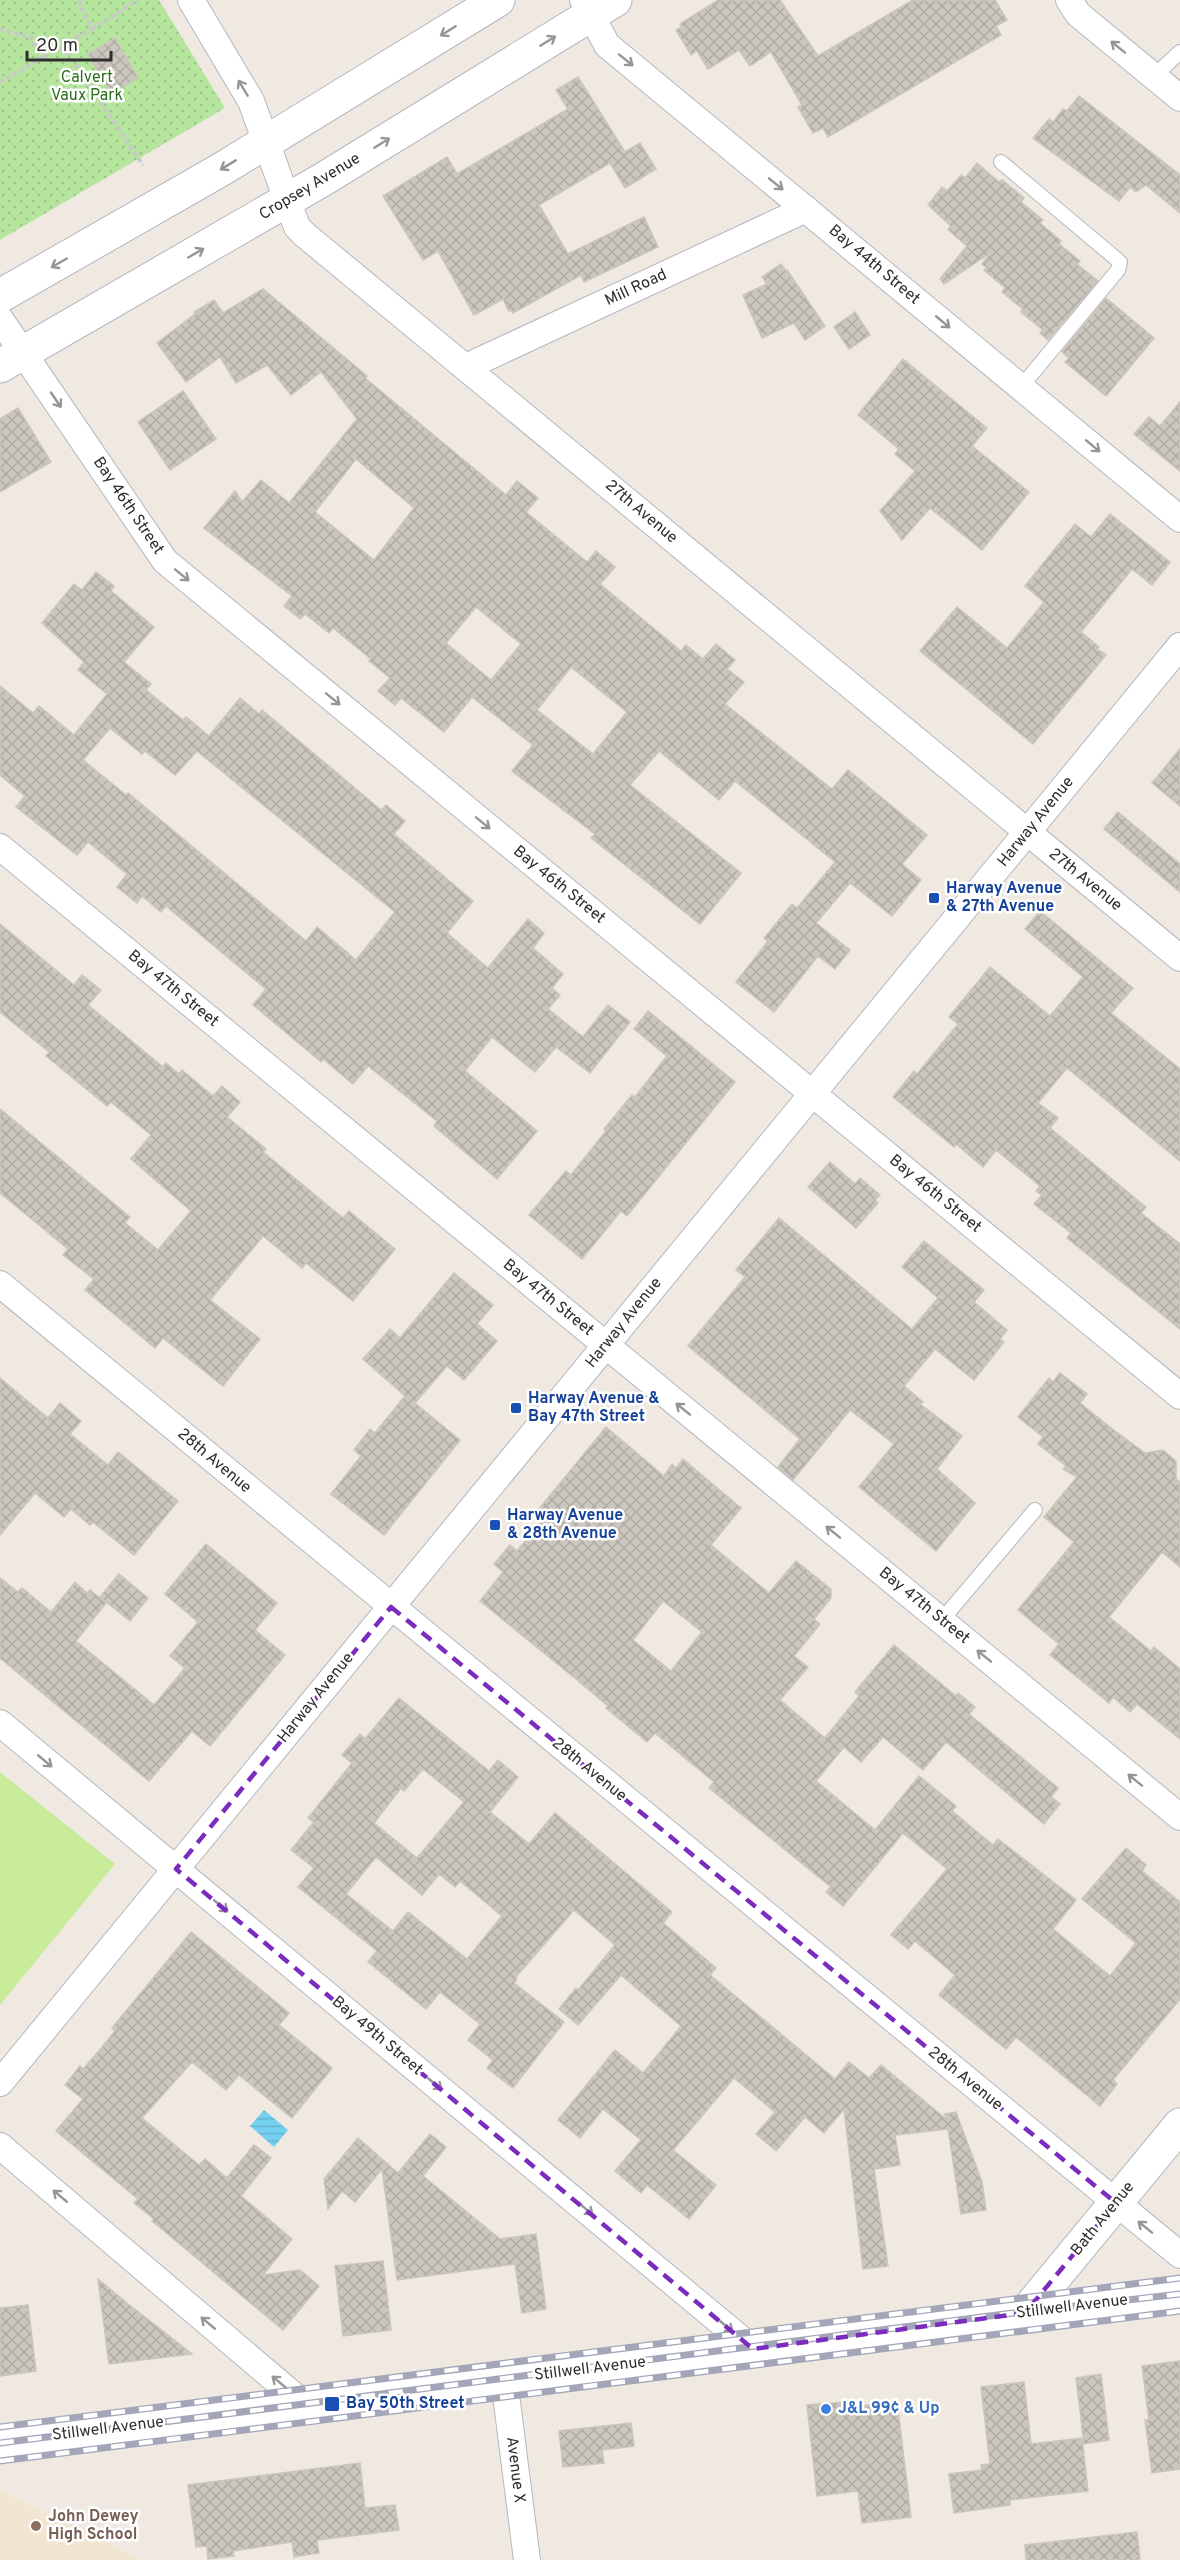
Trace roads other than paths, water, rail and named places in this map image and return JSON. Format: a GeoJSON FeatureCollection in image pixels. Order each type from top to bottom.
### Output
{"type":"FeatureCollection","features":[{"type":"Feature","properties":{"kind":"main road"},"geometry":{"type":"LineString","coordinates":[[0,296],[266,142],[498,0]]}},
{"type":"Feature","properties":{"kind":"main road","name":"Cropsey Avenue"},"geometry":{"type":"LineString","coordinates":[[12,359],[287,200],[596,5]]}},
{"type":"Feature","properties":{"kind":"main road","name":"Bath Avenue"},"geometry":{"type":"LineString","coordinates":[[1025,2313],[1180,2125]]}},
{"type":"Feature","properties":{"kind":"main road","name":"Stillwell Avenue"},"geometry":{"type":"LineString","coordinates":[[0,2443],[1180,2293]]}},
{"type":"Feature","properties":{"kind":"street","name":"27th Avenue"},"geometry":{"type":"LineString","coordinates":[[191,0],[251,102],[297,227],[305,235],[1180,958]]}},
{"type":"Feature","properties":{"kind":"street"},"geometry":{"type":"LineString","coordinates":[[1068,0],[1078,14],[1180,98]]}},
{"type":"Feature","properties":{"kind":"street","name":"Bay 44th Street"},"geometry":{"type":"LineString","coordinates":[[596,5],[607,45],[1180,519]]}},
{"type":"Feature","properties":{"kind":"street","name":"Mill Road"},"geometry":{"type":"LineString","coordinates":[[466,367],[806,209]]}},
{"type":"Feature","properties":{"kind":"street","name":"Bay 46th Street"},"geometry":{"type":"LineString","coordinates":[[0,318],[12,359],[165,561],[1180,1396]]}},
{"type":"Feature","properties":{"kind":"street","name":"Harway Avenue"},"geometry":{"type":"LineString","coordinates":[[0,2083],[1180,646]]}},
{"type":"Feature","properties":{"kind":"street","name":"Bay 47th Street"},"geometry":{"type":"LineString","coordinates":[[0,847],[1180,1817]]}},
{"type":"Feature","properties":{"kind":"street","name":"28th Avenue"},"geometry":{"type":"LineString","coordinates":[[0,1284],[1180,2255]]}},
{"type":"Feature","properties":{"kind":"street","name":"Bay 49th Street"},"geometry":{"type":"LineString","coordinates":[[2,1731],[176,1869],[753,2349]]}},
{"type":"Feature","properties":{"kind":"street"},"geometry":{"type":"LineString","coordinates":[[0,2146],[305,2404]]}},
{"type":"Feature","properties":{"kind":"street","name":"Avenue X"},"geometry":{"type":"LineString","coordinates":[[504,2379],[527,2560]]}},
{"type":"Feature","properties":{"kind":"lane"},"geometry":{"type":"LineString","coordinates":[[1154,76],[1180,52]]}},
{"type":"Feature","properties":{"kind":"lane"},"geometry":{"type":"LineString","coordinates":[[1001,162],[1120,262],[1118,270],[1074,326],[1020,387]]}},
{"type":"Feature","properties":{"kind":"lane"},"geometry":{"type":"LineString","coordinates":[[941,1621],[1035,1510]]}},
{"type":"Feature","properties":{"kind":"water"},"geometry":{"type":"Polygon","coordinates":[[[264,2110],[288,2130],[274,2147],[250,2126],[264,2110]]]}},
{"type":"Feature","properties":{"kind":"railway"},"geometry":{"type":"LineString","coordinates":[[0,2427],[1180,2278]]}},
{"type":"Feature","properties":{"kind":"railway"},"geometry":{"type":"LineString","coordinates":[[0,2443],[1005,2314],[1180,2294]]}},
{"type":"Feature","properties":{"kind":"railway"},"geometry":{"type":"LineString","coordinates":[[0,2461],[1180,2311]]}},
{"type":"Feature","properties":{"kind":"place","name":"Harway Avenue & 27th Avenue"},"geometry":{"type":"Point","coordinates":[934,898]}},
{"type":"Feature","properties":{"kind":"place","name":"Harway Avenue & Bay 47th Street"},"geometry":{"type":"Point","coordinates":[516,1408]}},
{"type":"Feature","properties":{"kind":"place","name":"Harway Avenue & 28th Avenue"},"geometry":{"type":"Point","coordinates":[495,1525]}},
{"type":"Feature","properties":{"kind":"place","name":"Bay 50th Street"},"geometry":{"type":"Point","coordinates":[332,2404]}},
{"type":"Feature","properties":{"kind":"place","name":"J&L 99¢ & Up"},"geometry":{"type":"Point","coordinates":[826,2409]}},
{"type":"Feature","properties":{"kind":"place","name":"John Dewey High School"},"geometry":{"type":"Point","coordinates":[36,2526]}},
{"type":"Feature","properties":{"kind":"park label","name":"Calvert Vaux Park"},"geometry":{"type":"Point","coordinates":[87,87]}}]}
